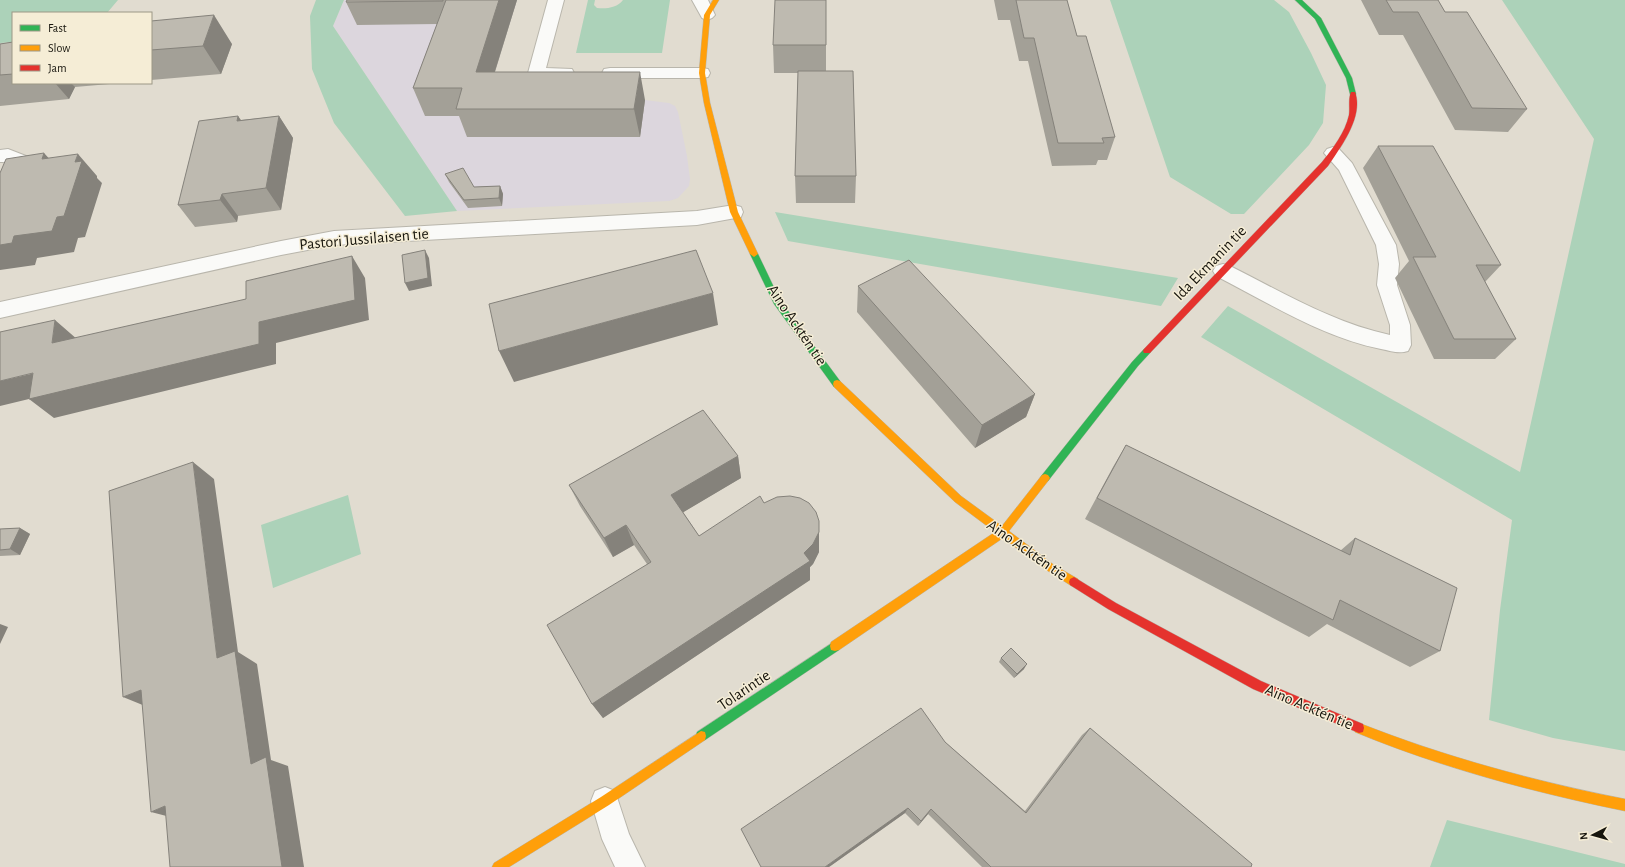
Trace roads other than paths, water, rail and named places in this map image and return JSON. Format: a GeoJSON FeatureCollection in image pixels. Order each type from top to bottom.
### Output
{"type":"FeatureCollection","features":[{"type":"Feature","properties":{"kind":"street"},"geometry":{"type":"LineString","coordinates":[[556,0],[536,72],[702,74]]}},
{"type":"Feature","properties":{"kind":"street","name":"Aino Acktén tie"},"geometry":{"type":"LineString","coordinates":[[700,0],[707,15]]}},
{"type":"Feature","properties":{"kind":"street","name":"Aino Acktén tie"},"geometry":{"type":"LineString","coordinates":[[716,0],[707,15],[702,74],[707,103],[734,212],[777,302],[839,387],[958,500],[1051,568],[1112,606],[1257,685],[1398,745],[1486,772],[1574,795],[1625,805]]}},
{"type":"Feature","properties":{"kind":"street","name":"Ida Ekmanin tie"},"geometry":{"type":"LineString","coordinates":[[1002,533],[1135,364],[1326,164],[1332,153],[1344,138],[1353,112],[1353,95],[1349,78],[1318,18],[1298,0]]}},
{"type":"Feature","properties":{"kind":"street"},"geometry":{"type":"LineString","coordinates":[[1223,271],[1332,326],[1367,338],[1401,345],[1400,325],[1387,285],[1389,264],[1386,245],[1346,166],[1332,153]]}},
{"type":"Feature","properties":{"kind":"street"},"geometry":{"type":"LineString","coordinates":[[0,156],[8,155],[20,160]]}},
{"type":"Feature","properties":{"kind":"street","name":"Pastori Jussilaisen tie"},"geometry":{"type":"LineString","coordinates":[[0,310],[281,248],[334,238],[698,218],[734,212]]}},
{"type":"Feature","properties":{"kind":"street","name":"Tolarintie"},"geometry":{"type":"LineString","coordinates":[[498,867],[605,801],[1002,533]]}},
{"type":"Feature","properties":{"kind":"street"},"geometry":{"type":"LineString","coordinates":[[605,801],[616,839],[631,867]]}}]}
